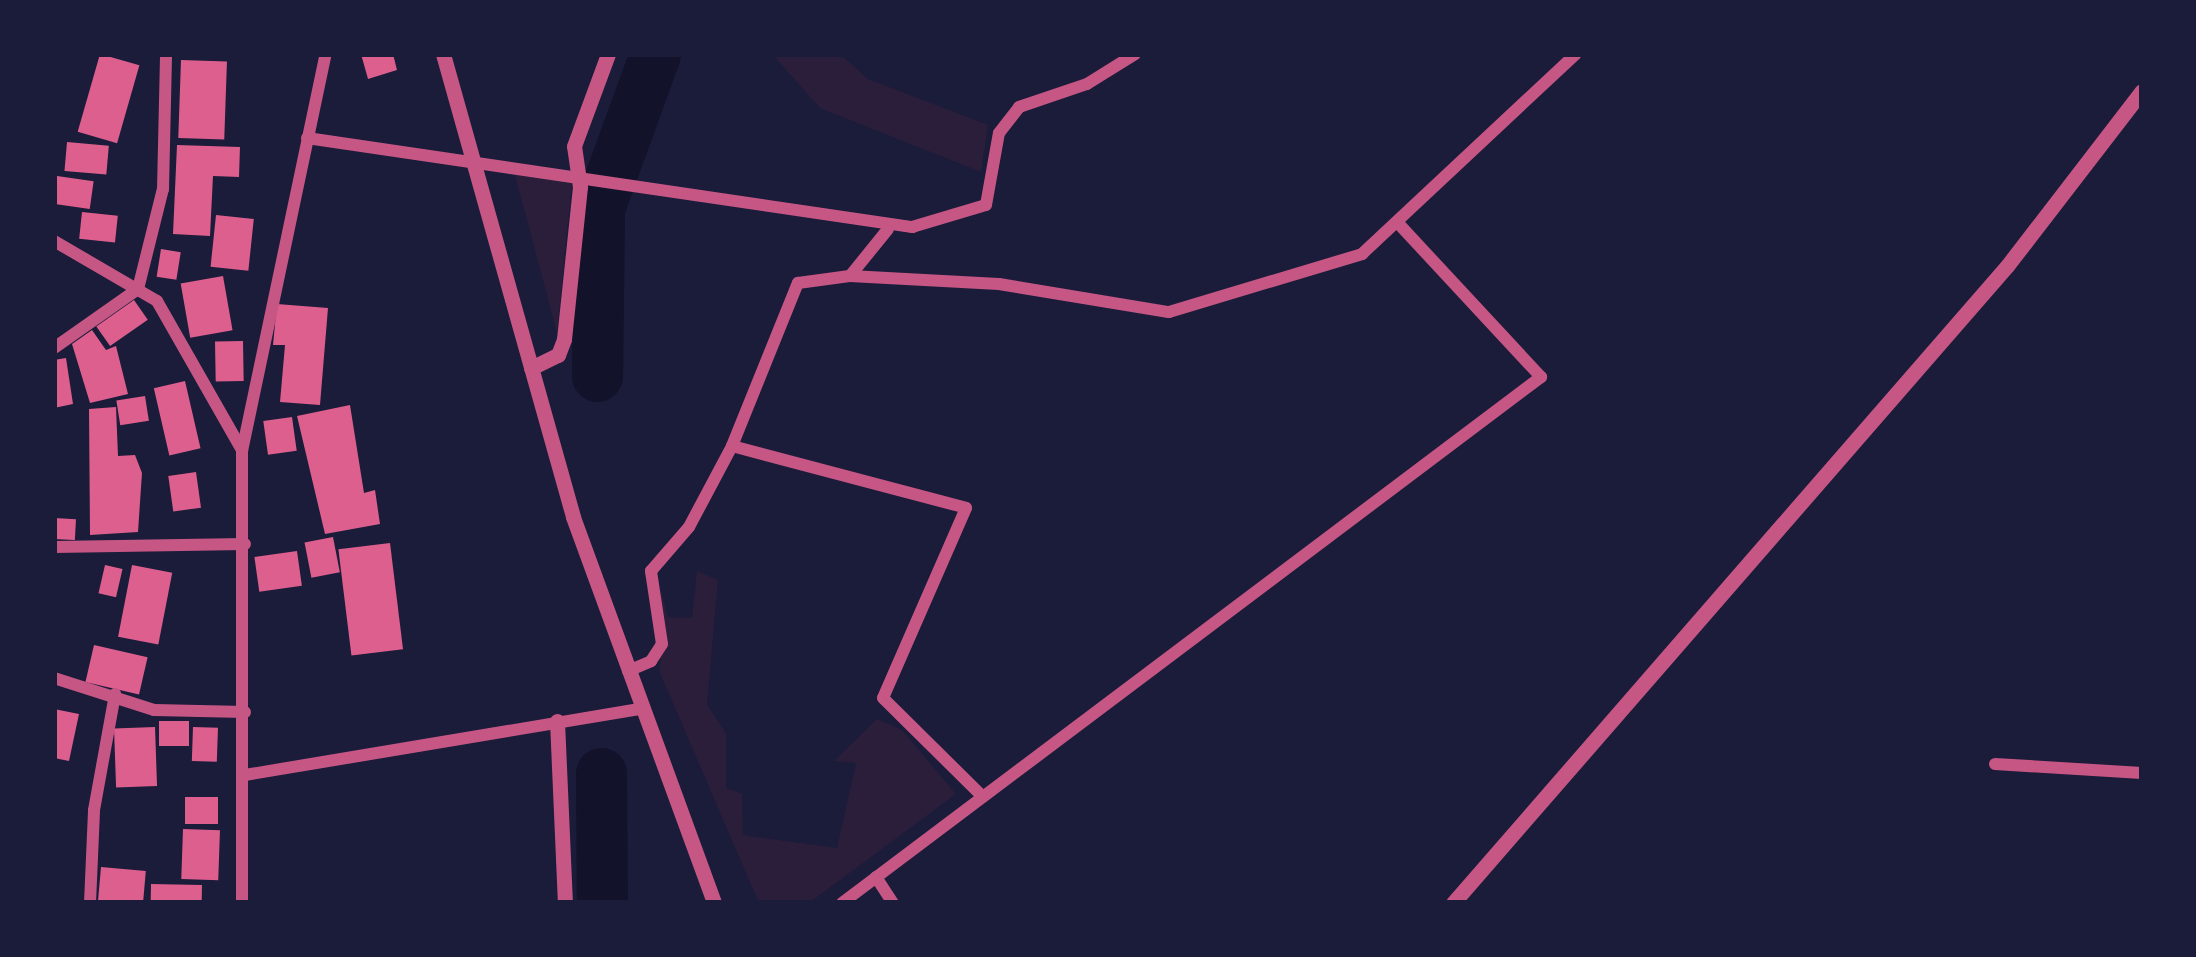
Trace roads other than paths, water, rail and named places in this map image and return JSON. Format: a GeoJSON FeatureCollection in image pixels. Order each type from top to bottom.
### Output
{"type":"FeatureCollection","features":[{"type":"Feature","properties":{"kind":"street"},"geometry":{"type":"LineString","coordinates":[[54,349],[138,289],[163,189],[166,54]]}},
{"type":"Feature","properties":{"kind":"street"},"geometry":{"type":"LineString","coordinates":[[242,903],[242,451],[326,54]]}},
{"type":"Feature","properties":{"kind":"street"},"geometry":{"type":"LineString","coordinates":[[443,54],[531,368],[640,709],[714,903]]}},
{"type":"Feature","properties":{"kind":"street"},"geometry":{"type":"LineString","coordinates":[[531,368],[557,355],[564,339],[584,176],[574,146],[608,54]]}},
{"type":"Feature","properties":{"kind":"street"},"geometry":{"type":"LineString","coordinates":[[308,138],[584,176],[887,230],[986,205],[1006,119],[1135,54]]}},
{"type":"Feature","properties":{"kind":"street"},"geometry":{"type":"LineString","coordinates":[[628,671],[651,661],[662,644],[651,571],[689,527],[732,446],[798,283],[850,276],[999,284],[1169,312],[1362,254],[1576,54]]}},
{"type":"Feature","properties":{"kind":"street"},"geometry":{"type":"LineString","coordinates":[[1453,903],[2007,266],[2142,91]]}},
{"type":"Feature","properties":{"kind":"street"},"geometry":{"type":"LineString","coordinates":[[842,903],[1541,377],[1398,224]]}},
{"type":"Feature","properties":{"kind":"street"},"geometry":{"type":"LineString","coordinates":[[850,276],[887,230]]}},
{"type":"Feature","properties":{"kind":"street"},"geometry":{"type":"LineString","coordinates":[[54,241],[158,301],[242,451]]}},
{"type":"Feature","properties":{"kind":"street"},"geometry":{"type":"LineString","coordinates":[[732,446],[965,508],[883,698],[982,796]]}},
{"type":"Feature","properties":{"kind":"street"},"geometry":{"type":"LineString","coordinates":[[54,547],[244,544]]}},
{"type":"Feature","properties":{"kind":"street"},"geometry":{"type":"LineString","coordinates":[[54,678],[154,710],[245,712]]}},
{"type":"Feature","properties":{"kind":"street"},"geometry":{"type":"LineString","coordinates":[[90,903],[94,810],[115,694]]}},
{"type":"Feature","properties":{"kind":"street"},"geometry":{"type":"LineString","coordinates":[[244,776],[640,709]]}},
{"type":"Feature","properties":{"kind":"street"},"geometry":{"type":"LineString","coordinates":[[557,722],[565,903]]}},
{"type":"Feature","properties":{"kind":"street"},"geometry":{"type":"LineString","coordinates":[[1996,764],[2142,772]]}},
{"type":"Feature","properties":{"kind":"street"},"geometry":{"type":"LineString","coordinates":[[876,877],[893,903]]}},
{"type":"Feature","properties":{"kind":"waterway"},"geometry":{"type":"LineString","coordinates":[[597,376],[599,208],[655,54]]}},
{"type":"Feature","properties":{"kind":"waterway"},"geometry":{"type":"LineString","coordinates":[[601,773],[602,903]]}}]}
